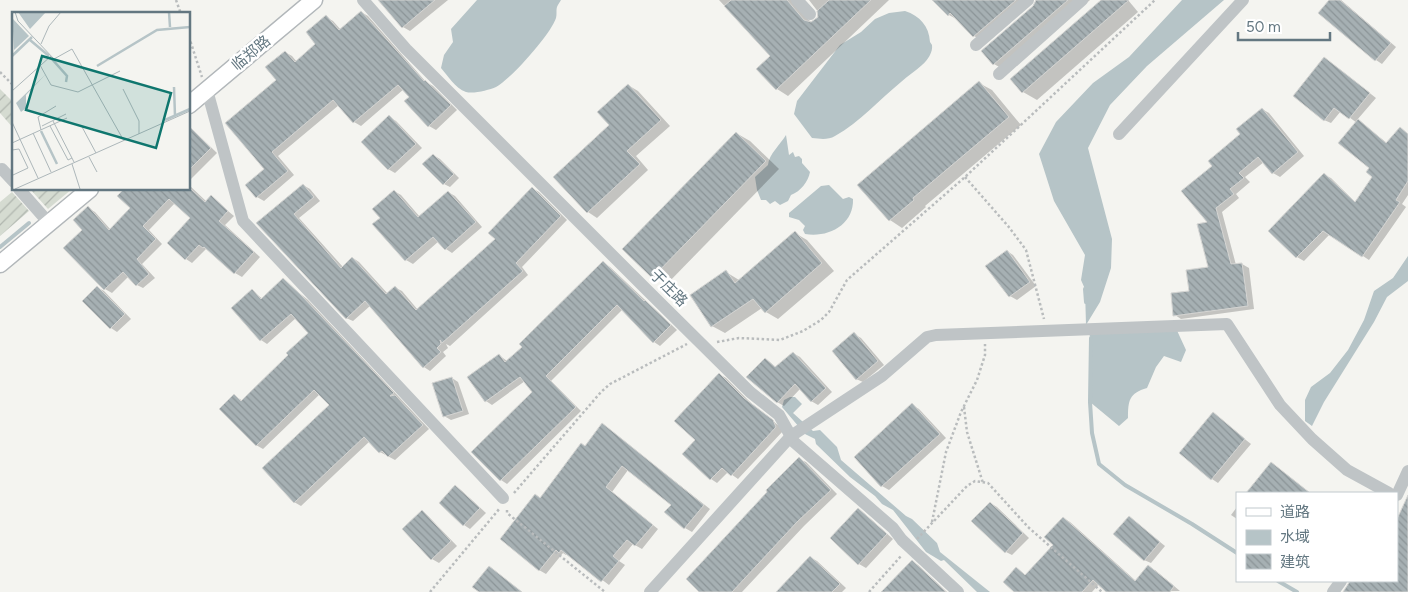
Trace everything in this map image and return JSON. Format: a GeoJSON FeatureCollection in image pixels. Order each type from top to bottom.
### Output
{"type":"FeatureCollection","features":[{"type":"Feature","properties":{"kind":"main road","name":"临郑路"},"geometry":{"type":"LineString","coordinates":[[190,104],[314,0]]}},
{"type":"Feature","properties":{"kind":"main road"},"geometry":{"type":"LineString","coordinates":[[0,264],[89,190]]}},
{"type":"Feature","properties":{"kind":"street","name":"于庄路"},"geometry":{"type":"LineString","coordinates":[[363,0],[413,56],[750,392],[779,415],[794,442],[893,528],[910,547],[958,592]]}},
{"type":"Feature","properties":{"kind":"street"},"geometry":{"type":"LineString","coordinates":[[797,0],[810,14]]}},
{"type":"Feature","properties":{"kind":"street"},"geometry":{"type":"LineString","coordinates":[[976,45],[1028,0]]}},
{"type":"Feature","properties":{"kind":"street"},"geometry":{"type":"LineString","coordinates":[[999,74],[1082,0]]}},
{"type":"Feature","properties":{"kind":"street"},"geometry":{"type":"LineString","coordinates":[[1120,134],[1244,0]]}},
{"type":"Feature","properties":{"kind":"street"},"geometry":{"type":"LineString","coordinates":[[207,90],[243,222],[505,499]]}},
{"type":"Feature","properties":{"kind":"street"},"geometry":{"type":"LineString","coordinates":[[4,168],[12,179]]}},
{"type":"Feature","properties":{"kind":"street"},"geometry":{"type":"LineString","coordinates":[[20,190],[49,223]]}},
{"type":"Feature","properties":{"kind":"street"},"geometry":{"type":"LineString","coordinates":[[650,592],[791,436],[882,376],[928,337],[936,335],[1227,324],[1280,405],[1347,470],[1387,492]]}},
{"type":"Feature","properties":{"kind":"street"},"geometry":{"type":"LineString","coordinates":[[1398,493],[1408,471]]}},
{"type":"Feature","properties":{"kind":"path"},"geometry":{"type":"LineString","coordinates":[[176,0],[180,12]]}},
{"type":"Feature","properties":{"kind":"path"},"geometry":{"type":"LineString","coordinates":[[430,592],[505,499],[610,384],[700,342],[739,338],[780,340],[803,331],[821,320],[829,312],[847,280],[965,177],[1155,0]]}},
{"type":"Feature","properties":{"kind":"path"},"geometry":{"type":"LineString","coordinates":[[190,39],[207,90]]}},
{"type":"Feature","properties":{"kind":"path"},"geometry":{"type":"LineString","coordinates":[[0,72],[12,84]]}},
{"type":"Feature","properties":{"kind":"path"},"geometry":{"type":"LineString","coordinates":[[965,177],[1008,226],[1026,250],[1046,330]]}},
{"type":"Feature","properties":{"kind":"path"},"geometry":{"type":"LineString","coordinates":[[932,524],[946,452],[981,368],[987,332]]}},
{"type":"Feature","properties":{"kind":"path"},"geometry":{"type":"LineString","coordinates":[[964,406],[967,432],[983,483]]}},
{"type":"Feature","properties":{"kind":"path"},"geometry":{"type":"LineString","coordinates":[[869,592],[966,486],[975,481],[988,484],[1028,526],[1102,592]]}},
{"type":"Feature","properties":{"kind":"path"},"geometry":{"type":"LineString","coordinates":[[505,499],[508,513],[605,592]]}},
{"type":"Feature","properties":{"kind":"shaded area"},"geometry":{"type":"Polygon","coordinates":[[[0,89],[12,101],[12,127],[0,113],[0,89]]]}},
{"type":"Feature","properties":{"kind":"shaded area"},"geometry":{"type":"Polygon","coordinates":[[[31,190],[71,190],[48,209],[31,190]]]}},
{"type":"Feature","properties":{"kind":"shaded area"},"geometry":{"type":"Polygon","coordinates":[[[12,192],[29,211],[0,236],[0,202],[12,192]]]}},
{"type":"Feature","properties":{"kind":"water"},"geometry":{"type":"Polygon","coordinates":[[[477,0],[561,0],[557,7],[556,18],[547,34],[511,75],[496,87],[466,92],[458,88],[441,68],[444,55],[453,42],[451,29],[477,0]]]}},
{"type":"Feature","properties":{"kind":"water"},"geometry":{"type":"Polygon","coordinates":[[[1182,0],[1224,0],[1147,66],[1110,105],[1088,148],[1112,239],[1111,268],[1100,302],[1086,325],[1085,289],[1081,280],[1085,255],[1054,201],[1039,154],[1056,122],[1093,83],[1129,57],[1182,0]]]}},
{"type":"Feature","properties":{"kind":"water"},"geometry":{"type":"Polygon","coordinates":[[[905,11],[915,16],[926,26],[932,45],[928,58],[861,118],[844,130],[830,138],[812,138],[794,114],[797,101],[840,45],[861,32],[875,19],[889,13],[905,11]]]}},
{"type":"Feature","properties":{"kind":"water"},"geometry":{"type":"Polygon","coordinates":[[[786,135],[789,155],[793,152],[795,157],[799,156],[810,172],[804,186],[791,195],[788,201],[780,205],[775,201],[770,204],[766,200],[761,200],[755,177],[768,165],[773,153],[786,135]]]}},
{"type":"Feature","properties":{"kind":"water"},"geometry":{"type":"Polygon","coordinates":[[[829,185],[843,199],[849,197],[853,199],[849,216],[844,223],[831,232],[814,235],[805,234],[803,230],[805,226],[799,220],[789,217],[789,213],[821,186],[829,185]]]}},
{"type":"Feature","properties":{"kind":"water"},"geometry":{"type":"Polygon","coordinates":[[[1408,256],[1408,281],[1387,297],[1374,322],[1324,402],[1312,426],[1305,421],[1305,400],[1311,387],[1330,373],[1348,350],[1364,320],[1374,291],[1393,278],[1408,256]]]}},
{"type":"Feature","properties":{"kind":"water"},"geometry":{"type":"Polygon","coordinates":[[[1174,324],[1186,350],[1181,362],[1164,356],[1156,367],[1147,388],[1136,392],[1131,398],[1128,407],[1128,418],[1119,426],[1090,402],[1091,338],[1089,334],[1174,324]]]}},
{"type":"Feature","properties":{"kind":"water"},"geometry":{"type":"Polygon","coordinates":[[[795,397],[802,404],[793,413],[813,431],[820,430],[837,447],[841,460],[906,516],[912,519],[937,543],[940,552],[990,592],[977,592],[944,560],[941,561],[926,552],[893,510],[882,504],[875,496],[850,477],[816,444],[815,439],[805,434],[782,407],[784,400],[795,397]]]}},
{"type":"Feature","properties":{"kind":"building"},"geometry":{"type":"Polygon","coordinates":[[[378,0],[435,0],[402,28],[378,0]]]}},
{"type":"Feature","properties":{"kind":"building"},"geometry":{"type":"Polygon","coordinates":[[[731,0],[787,0],[804,20],[811,22],[818,17],[817,11],[829,0],[871,0],[776,90],[756,69],[770,56],[724,6],[731,0]]]}},
{"type":"Feature","properties":{"kind":"building"},"geometry":{"type":"Polygon","coordinates":[[[932,0],[1016,0],[973,37],[950,13],[948,16],[932,0]]]}},
{"type":"Feature","properties":{"kind":"building"},"geometry":{"type":"Polygon","coordinates":[[[1036,0],[1068,0],[993,65],[981,51],[1033,6],[1036,0]]]}},
{"type":"Feature","properties":{"kind":"building"},"geometry":{"type":"Polygon","coordinates":[[[1101,0],[1129,0],[1022,93],[1010,79],[1101,0]]]}},
{"type":"Feature","properties":{"kind":"building"},"geometry":{"type":"Polygon","coordinates":[[[1329,0],[1340,0],[1391,43],[1375,61],[1318,13],[1329,0]]]}},
{"type":"Feature","properties":{"kind":"building"},"geometry":{"type":"Polygon","coordinates":[[[361,11],[424,81],[451,105],[428,127],[404,101],[409,97],[398,85],[353,123],[333,100],[272,152],[288,171],[256,198],[245,185],[264,169],[225,123],[276,80],[265,67],[285,51],[295,62],[315,44],[306,32],[326,15],[339,30],[361,11]]]}},
{"type":"Feature","properties":{"kind":"building"},"geometry":{"type":"Polygon","coordinates":[[[1324,57],[1370,93],[1349,119],[1334,108],[1324,121],[1293,96],[1324,57]]]}},
{"type":"Feature","properties":{"kind":"building"},"geometry":{"type":"Polygon","coordinates":[[[979,81],[1009,117],[913,198],[914,200],[889,221],[857,185],[979,81]]]}},
{"type":"Feature","properties":{"kind":"building"},"geometry":{"type":"Polygon","coordinates":[[[628,84],[661,120],[627,151],[640,164],[587,213],[553,177],[609,125],[597,112],[628,84]]]}},
{"type":"Feature","properties":{"kind":"building"},"geometry":{"type":"Polygon","coordinates":[[[1262,108],[1298,152],[1272,174],[1258,157],[1239,173],[1244,178],[1230,189],[1234,194],[1216,208],[1231,264],[1242,263],[1248,306],[1173,316],[1171,293],[1189,291],[1186,270],[1208,267],[1197,224],[1207,222],[1181,191],[1212,166],[1208,161],[1240,134],[1236,129],[1262,108]]]}},
{"type":"Feature","properties":{"kind":"building"},"geometry":{"type":"Polygon","coordinates":[[[389,115],[416,144],[388,170],[361,142],[389,115]]]}},
{"type":"Feature","properties":{"kind":"building"},"geometry":{"type":"Polygon","coordinates":[[[1358,119],[1386,143],[1400,127],[1408,134],[1408,181],[1396,200],[1400,202],[1362,257],[1323,231],[1296,258],[1268,231],[1324,173],[1355,202],[1372,177],[1366,172],[1369,168],[1338,143],[1358,119]]]}},
{"type":"Feature","properties":{"kind":"building"},"geometry":{"type":"Polygon","coordinates":[[[190,127],[211,148],[190,169],[190,127]]]}},
{"type":"Feature","properties":{"kind":"building"},"geometry":{"type":"Polygon","coordinates":[[[736,132],[766,161],[652,278],[622,249],[736,132]]]}},
{"type":"Feature","properties":{"kind":"building"},"geometry":{"type":"Polygon","coordinates":[[[433,154],[454,174],[443,185],[422,164],[433,154]]]}},
{"type":"Feature","properties":{"kind":"building"},"geometry":{"type":"Polygon","coordinates":[[[303,184],[314,197],[294,214],[341,268],[352,257],[386,294],[395,286],[416,310],[495,239],[488,233],[532,187],[561,216],[516,263],[523,271],[442,343],[440,340],[441,344],[437,348],[441,352],[423,368],[365,301],[346,319],[256,223],[303,184]]]}},
{"type":"Feature","properties":{"kind":"building"},"geometry":{"type":"Polygon","coordinates":[[[191,189],[205,202],[211,195],[228,211],[219,221],[254,252],[234,274],[204,247],[199,245],[185,260],[167,243],[190,218],[169,199],[143,226],[156,239],[137,259],[149,274],[136,286],[123,272],[104,290],[63,248],[82,230],[73,220],[88,206],[109,230],[130,208],[117,196],[123,190],[191,189]]]}},
{"type":"Feature","properties":{"kind":"building"},"geometry":{"type":"Polygon","coordinates":[[[394,190],[418,217],[448,191],[476,222],[445,250],[433,237],[405,261],[372,224],[380,218],[372,209],[394,190]]]}},
{"type":"Feature","properties":{"kind":"building"},"geometry":{"type":"Polygon","coordinates":[[[795,231],[822,263],[765,313],[753,299],[711,327],[690,295],[726,270],[735,283],[795,231]]]}},
{"type":"Feature","properties":{"kind":"building"},"geometry":{"type":"Polygon","coordinates":[[[1007,250],[1030,282],[1009,297],[985,266],[1007,250]]]}},
{"type":"Feature","properties":{"kind":"building"},"geometry":{"type":"Polygon","coordinates":[[[603,261],[671,325],[653,343],[617,305],[546,376],[576,407],[500,481],[471,452],[532,392],[520,377],[485,402],[467,377],[499,354],[505,362],[522,347],[519,344],[603,261]]]}},
{"type":"Feature","properties":{"kind":"building"},"geometry":{"type":"Polygon","coordinates":[[[283,278],[394,393],[390,396],[395,395],[423,425],[388,457],[382,451],[379,453],[364,437],[294,503],[262,468],[329,405],[314,390],[256,446],[219,409],[234,394],[241,401],[288,355],[286,353],[308,333],[291,314],[260,341],[231,308],[252,289],[261,299],[283,278]]]}},
{"type":"Feature","properties":{"kind":"building"},"geometry":{"type":"Polygon","coordinates":[[[97,286],[125,314],[110,329],[82,301],[97,286]]]}},
{"type":"Feature","properties":{"kind":"building"},"geometry":{"type":"Polygon","coordinates":[[[854,332],[878,361],[856,380],[832,351],[854,332]]]}},
{"type":"Feature","properties":{"kind":"building"},"geometry":{"type":"Polygon","coordinates":[[[793,352],[826,388],[811,402],[795,384],[777,403],[746,377],[765,358],[775,367],[793,352]]]}},
{"type":"Feature","properties":{"kind":"building"},"geometry":{"type":"Polygon","coordinates":[[[719,373],[744,398],[773,420],[776,427],[731,476],[722,468],[710,480],[682,454],[695,440],[674,421],[719,373]]]}},
{"type":"Feature","properties":{"kind":"building"},"geometry":{"type":"Polygon","coordinates":[[[452,377],[463,411],[443,417],[432,383],[452,377]]]}},
{"type":"Feature","properties":{"kind":"building"},"geometry":{"type":"Polygon","coordinates":[[[912,403],[940,434],[881,487],[854,457],[912,403]]]}},
{"type":"Feature","properties":{"kind":"building"},"geometry":{"type":"Polygon","coordinates":[[[1213,412],[1245,439],[1211,480],[1179,453],[1213,412]]]}},
{"type":"Feature","properties":{"kind":"building"},"geometry":{"type":"Polygon","coordinates":[[[602,423],[704,505],[684,529],[664,512],[671,505],[622,466],[606,487],[653,525],[635,546],[627,540],[613,556],[619,561],[601,582],[561,550],[559,553],[556,550],[539,571],[500,539],[535,494],[540,498],[581,443],[585,446],[602,423]]]}},
{"type":"Feature","properties":{"kind":"building"},"geometry":{"type":"Polygon","coordinates":[[[799,457],[831,490],[797,522],[732,592],[699,592],[686,579],[767,492],[766,490],[799,457]]]}},
{"type":"Feature","properties":{"kind":"building"},"geometry":{"type":"Polygon","coordinates":[[[1271,462],[1309,492],[1247,492],[1271,462]]]}},
{"type":"Feature","properties":{"kind":"building"},"geometry":{"type":"Polygon","coordinates":[[[455,485],[480,508],[463,526],[439,503],[455,485]]]}},
{"type":"Feature","properties":{"kind":"building"},"geometry":{"type":"Polygon","coordinates":[[[1408,495],[1408,592],[1343,592],[1349,582],[1398,582],[1398,517],[1408,495]]]}},
{"type":"Feature","properties":{"kind":"building"},"geometry":{"type":"Polygon","coordinates":[[[990,502],[1023,533],[1005,553],[971,521],[990,502]]]}},
{"type":"Feature","properties":{"kind":"building"},"geometry":{"type":"Polygon","coordinates":[[[858,508],[887,534],[858,565],[830,538],[858,508]]]}},
{"type":"Feature","properties":{"kind":"building"},"geometry":{"type":"Polygon","coordinates":[[[422,510],[451,541],[431,560],[402,529],[422,510]]]}},
{"type":"Feature","properties":{"kind":"building"},"geometry":{"type":"Polygon","coordinates":[[[1129,516],[1160,542],[1144,561],[1113,534],[1129,516]]]}},
{"type":"Feature","properties":{"kind":"building"},"geometry":{"type":"Polygon","coordinates":[[[1063,517],[1135,581],[1148,565],[1174,586],[1170,592],[1106,592],[1093,580],[1082,592],[1014,592],[1003,582],[1016,567],[1025,575],[1053,545],[1044,537],[1063,517]]]}},
{"type":"Feature","properties":{"kind":"building"},"geometry":{"type":"Polygon","coordinates":[[[810,556],[840,584],[832,592],[776,592],[810,556]]]}},
{"type":"Feature","properties":{"kind":"building"},"geometry":{"type":"Polygon","coordinates":[[[912,560],[946,592],[881,592],[912,560]]]}},
{"type":"Feature","properties":{"kind":"building"},"geometry":{"type":"Polygon","coordinates":[[[489,566],[522,592],[479,592],[472,587],[489,566]]]}},
{"type":"Feature","properties":{"kind":"waterway"},"geometry":{"type":"LineString","coordinates":[[0,247],[29,223]]}},
{"type":"Feature","properties":{"kind":"waterway"},"geometry":{"type":"LineString","coordinates":[[1085,289],[1086,302]]}},
{"type":"Feature","properties":{"kind":"waterway"},"geometry":{"type":"LineString","coordinates":[[1090,401],[1091,338]]}},
{"type":"Feature","properties":{"kind":"waterway"},"geometry":{"type":"LineString","coordinates":[[1090,402],[1092,433],[1099,464],[1125,485],[1236,552]]}},
{"type":"Feature","properties":{"kind":"waterway"},"geometry":{"type":"LineString","coordinates":[[1280,582],[1297,592]]}}]}
